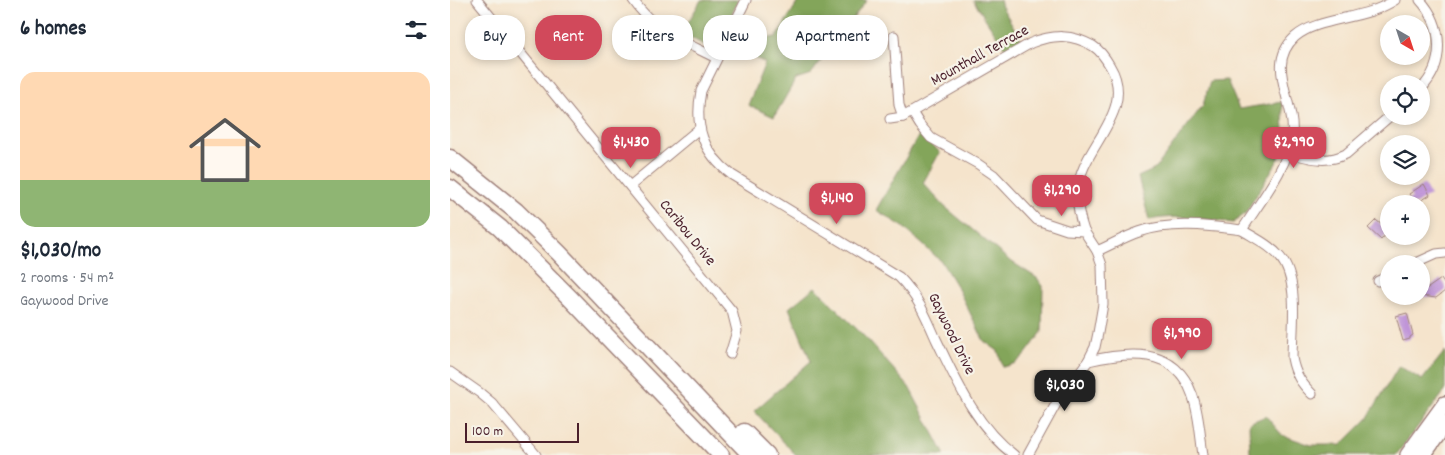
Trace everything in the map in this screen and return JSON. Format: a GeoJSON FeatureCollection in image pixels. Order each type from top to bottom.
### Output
{"type":"FeatureCollection","features":[{"type":"Feature","properties":{"kind":"highway"},"geometry":{"type":"LineString","coordinates":[[450,158],[516,211],[559,253],[751,455]]}},
{"type":"Feature","properties":{"kind":"highway"},"geometry":{"type":"LineString","coordinates":[[450,188],[500,228],[720,455]]}},
{"type":"Feature","properties":{"kind":"highway"},"geometry":{"type":"LineString","coordinates":[[664,362],[694,384],[767,455]]}},
{"type":"Feature","properties":{"kind":"highway"},"geometry":{"type":"LineString","coordinates":[[689,421],[709,455]]}},
{"type":"Feature","properties":{"kind":"main road"},"geometry":{"type":"LineString","coordinates":[[1408,455],[1445,404]]}},
{"type":"Feature","properties":{"kind":"main road"},"geometry":{"type":"LineString","coordinates":[[1424,455],[1445,424]]}},
{"type":"Feature","properties":{"kind":"street","name":"Caribou Drive"},"geometry":{"type":"LineString","coordinates":[[477,0],[732,311],[737,331],[730,354]]}},
{"type":"Feature","properties":{"kind":"street"},"geometry":{"type":"LineString","coordinates":[[633,0],[649,21],[659,29],[703,51]]}},
{"type":"Feature","properties":{"kind":"street","name":"Gaywood Drive"},"geometry":{"type":"LineString","coordinates":[[738,15],[746,0]]}},
{"type":"Feature","properties":{"kind":"street"},"geometry":{"type":"LineString","coordinates":[[1242,230],[1288,153],[1292,134],[1292,121],[1280,71],[1286,48],[1303,31],[1380,9],[1395,0]]}},
{"type":"Feature","properties":{"kind":"street"},"geometry":{"type":"LineString","coordinates":[[1420,0],[1432,15],[1440,37],[1436,67],[1430,79]]}},
{"type":"Feature","properties":{"kind":"street"},"geometry":{"type":"LineString","coordinates":[[894,36],[899,105],[903,117]]}},
{"type":"Feature","properties":{"kind":"street","name":"Mounthall Terrace"},"geometry":{"type":"LineString","coordinates":[[890,119],[903,117],[1031,42],[1058,36],[1072,37],[1097,49],[1113,71],[1117,85],[1117,99],[1115,112],[1090,154],[1078,184],[1077,200],[1084,231]]}},
{"type":"Feature","properties":{"kind":"street","name":"Gaywood Drive"},"geometry":{"type":"LineString","coordinates":[[715,60],[701,91],[698,110],[700,128],[711,155],[727,170],[889,270],[908,286],[919,302],[966,400],[981,421],[1014,455]]}},
{"type":"Feature","properties":{"kind":"street"},"geometry":{"type":"LineString","coordinates":[[912,112],[920,125],[932,138],[978,164],[994,176],[1037,220],[1061,229],[1084,231],[1097,251],[1102,265],[1103,304],[1095,347],[1088,361],[1057,402],[1028,455]]}},
{"type":"Feature","properties":{"kind":"street"},"geometry":{"type":"LineString","coordinates":[[1288,153],[1326,160],[1338,158],[1346,154],[1380,125]]}},
{"type":"Feature","properties":{"kind":"street"},"geometry":{"type":"LineString","coordinates":[[630,186],[700,128]]}},
{"type":"Feature","properties":{"kind":"street"},"geometry":{"type":"LineString","coordinates":[[1097,251],[1127,237],[1158,227],[1178,226],[1242,230],[1271,248],[1287,266],[1293,288],[1293,366],[1300,382],[1312,394]]}},
{"type":"Feature","properties":{"kind":"street"},"geometry":{"type":"LineString","coordinates":[[1430,257],[1445,253]]}},
{"type":"Feature","properties":{"kind":"street"},"geometry":{"type":"LineString","coordinates":[[1088,361],[1120,355],[1138,354],[1158,359],[1172,368],[1184,379],[1192,393],[1203,455]]}},
{"type":"Feature","properties":{"kind":"street"},"geometry":{"type":"LineString","coordinates":[[450,372],[480,392],[536,455]]}},
{"type":"Feature","properties":{"kind":"green space"},"geometry":{"type":"Polygon","coordinates":[[[701,0],[739,0],[731,15],[703,15],[703,44],[693,39],[692,15],[701,0]]]}},
{"type":"Feature","properties":{"kind":"green space"},"geometry":{"type":"Polygon","coordinates":[[[799,0],[867,0],[856,15],[790,15],[799,0]]]}},
{"type":"Feature","properties":{"kind":"green space"},"geometry":{"type":"Polygon","coordinates":[[[973,0],[1000,0],[1002,7],[1022,41],[1006,50],[973,0]]]}},
{"type":"Feature","properties":{"kind":"green space"},"geometry":{"type":"Polygon","coordinates":[[[777,35],[777,60],[822,60],[811,74],[796,79],[774,117],[748,105],[765,63],[759,60],[767,60],[767,38],[777,35]]]}},
{"type":"Feature","properties":{"kind":"green space"},"geometry":{"type":"Polygon","coordinates":[[[1227,80],[1239,109],[1282,102],[1284,146],[1278,160],[1245,214],[1233,223],[1181,217],[1149,220],[1138,177],[1155,169],[1203,105],[1210,81],[1227,80]]]}},
{"type":"Feature","properties":{"kind":"green space"},"geometry":{"type":"Polygon","coordinates":[[[919,135],[940,152],[923,183],[944,206],[1009,260],[1037,278],[1043,286],[1042,332],[1025,355],[1016,363],[1003,367],[998,351],[984,341],[958,289],[941,261],[902,226],[876,210],[919,135]]]}},
{"type":"Feature","properties":{"kind":"green space"},"geometry":{"type":"Polygon","coordinates":[[[815,287],[868,340],[909,387],[945,455],[796,455],[754,411],[811,361],[789,308],[815,287]]]}},
{"type":"Feature","properties":{"kind":"green space"},"geometry":{"type":"Polygon","coordinates":[[[1445,351],[1445,391],[1396,455],[1254,455],[1250,453],[1249,423],[1266,416],[1282,435],[1311,445],[1341,445],[1367,419],[1399,366],[1422,380],[1445,351]]]}},
{"type":"Feature","properties":{"kind":"building"},"geometry":{"type":"Polygon","coordinates":[[[1425,185],[1430,195],[1410,195],[1425,185]]]}},
{"type":"Feature","properties":{"kind":"building"},"geometry":{"type":"Polygon","coordinates":[[[1376,220],[1380,223],[1380,239],[1368,228],[1376,220]]]}},
{"type":"Feature","properties":{"kind":"building"},"geometry":{"type":"Polygon","coordinates":[[[1441,279],[1445,285],[1445,291],[1436,298],[1430,297],[1430,287],[1441,279]]]}},
{"type":"Feature","properties":{"kind":"building"},"geometry":{"type":"Polygon","coordinates":[[[1407,313],[1413,335],[1410,339],[1403,341],[1396,316],[1407,313]]]}}]}
